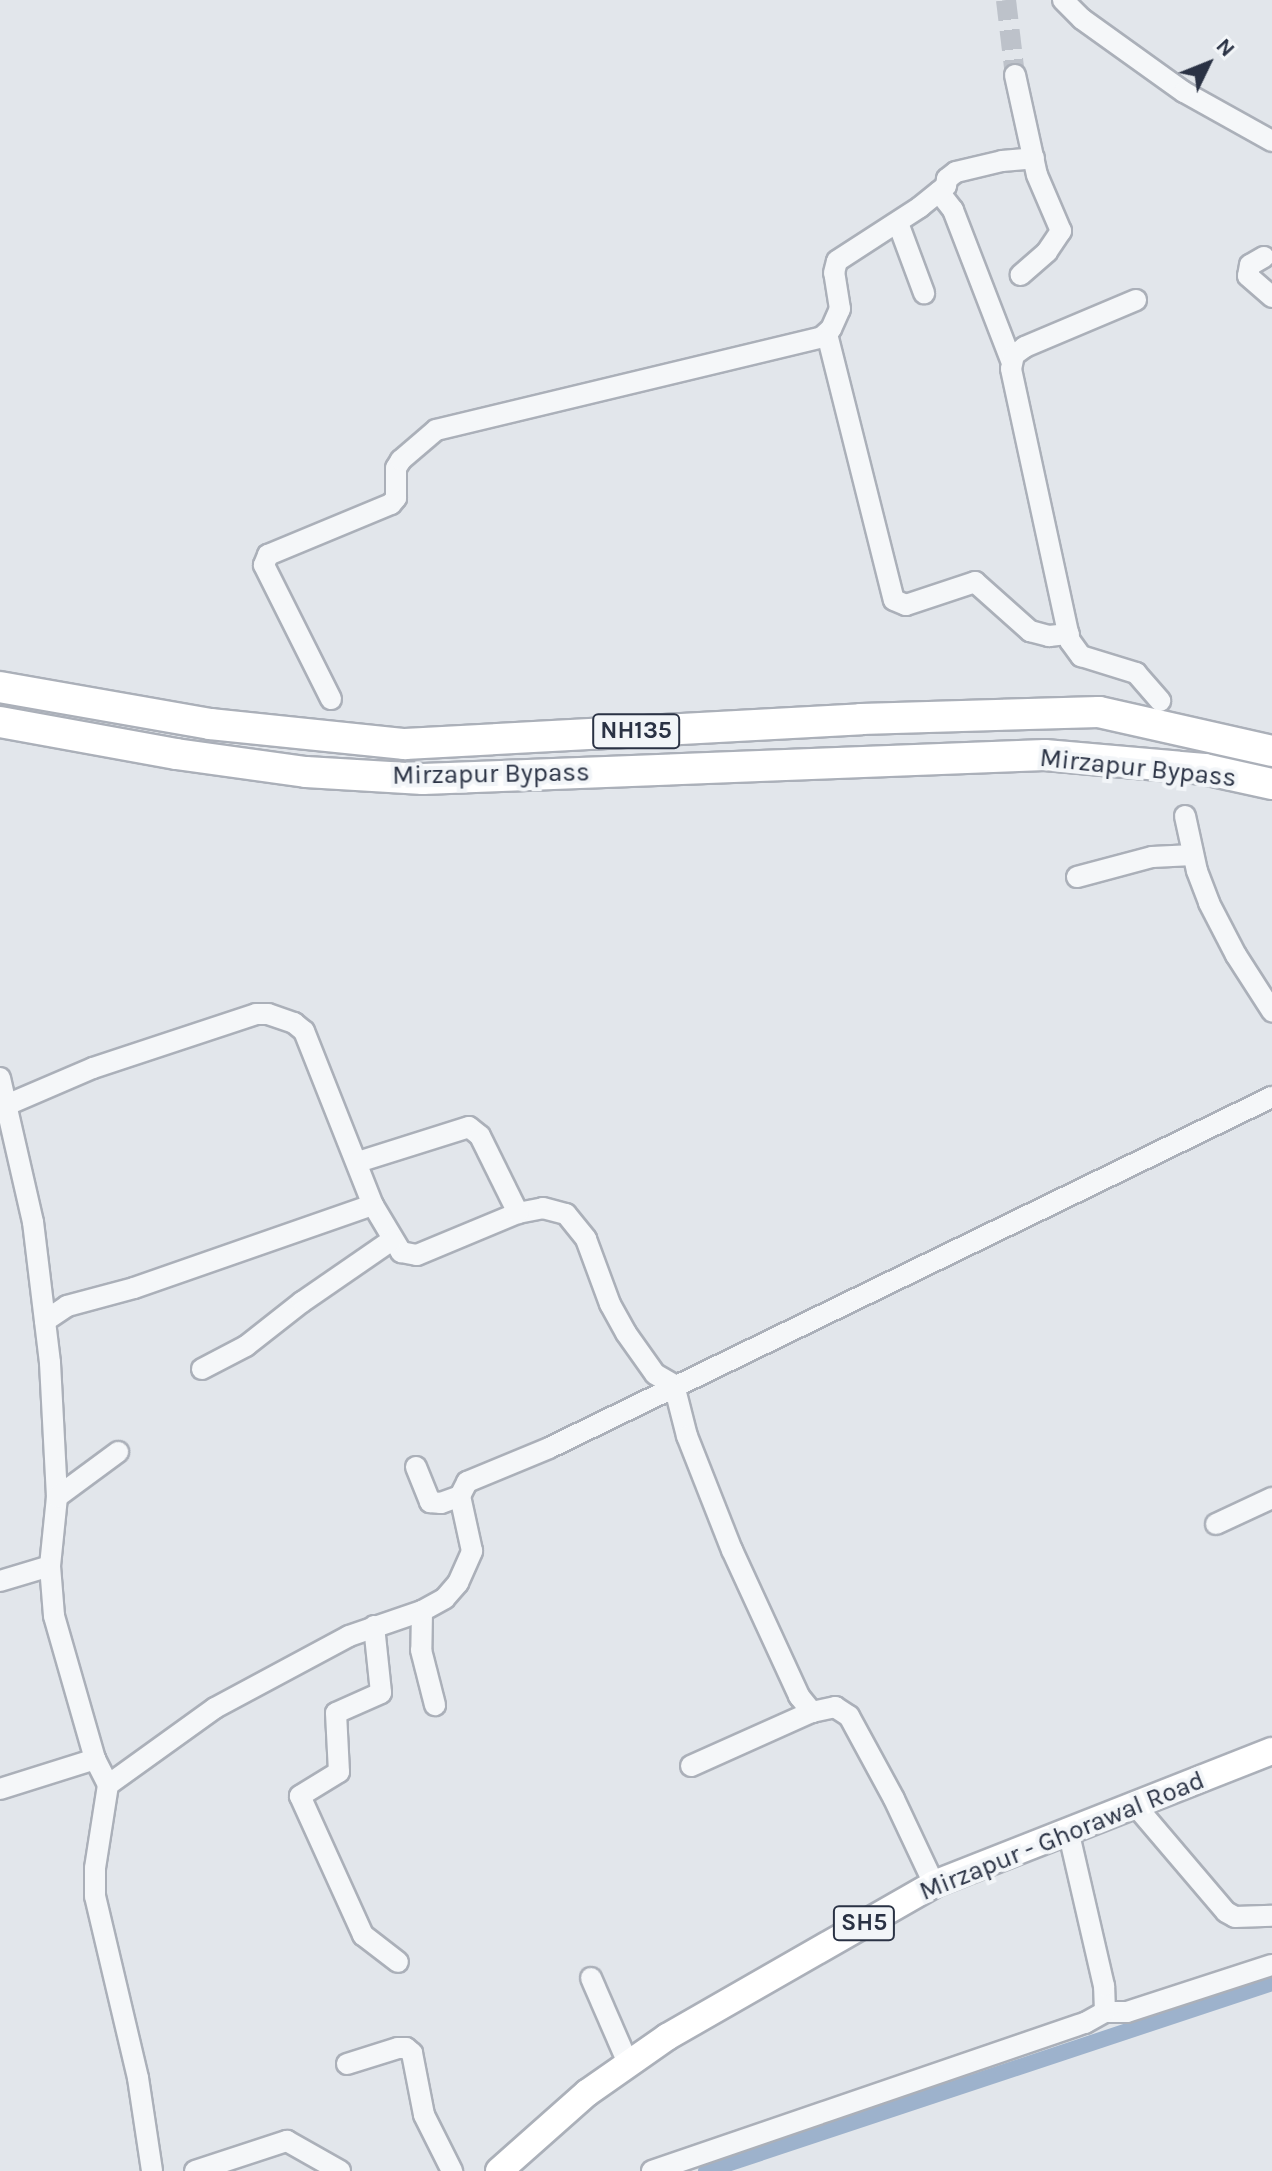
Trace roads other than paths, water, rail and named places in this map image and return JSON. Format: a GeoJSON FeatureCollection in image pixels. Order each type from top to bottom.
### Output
{"type":"FeatureCollection","features":[{"type":"Feature","properties":{"kind":"highway","name":"NH135"},"geometry":{"type":"LineString","coordinates":[[0,687],[210,724],[405,744],[861,719],[1099,712],[1272,751]]}},
{"type":"Feature","properties":{"kind":"highway","name":"Mirzapur Bypass"},"geometry":{"type":"LineString","coordinates":[[0,722],[176,754],[277,768],[423,779],[1045,755],[1204,769],[1272,784]]}},
{"type":"Feature","properties":{"kind":"main road","name":"Mirzapur - Ghorawal Road"},"geometry":{"type":"LineString","coordinates":[[499,2171],[587,2093],[628,2063],[732,1997],[934,1884],[1272,1751]]}},
{"type":"Feature","properties":{"kind":"street"},"geometry":{"type":"LineString","coordinates":[[1063,0],[1082,19],[1184,92],[1272,141]]}},
{"type":"Feature","properties":{"kind":"street"},"geometry":{"type":"LineString","coordinates":[[1015,75],[1034,158],[1061,231],[1047,252],[1021,275]]}},
{"type":"Feature","properties":{"kind":"street"},"geometry":{"type":"LineString","coordinates":[[1034,158],[1002,161],[956,172],[939,192],[898,223],[837,261],[834,273],[840,309],[827,334],[894,600],[906,605],[975,582],[1030,631],[1049,636],[1069,634]]}},
{"type":"Feature","properties":{"kind":"street"},"geometry":{"type":"LineString","coordinates":[[939,192],[953,210],[1011,360],[1069,634],[1081,656],[1127,667],[1160,701]]}},
{"type":"Feature","properties":{"kind":"street"},"geometry":{"type":"LineString","coordinates":[[898,223],[924,293]]}},
{"type":"Feature","properties":{"kind":"street"},"geometry":{"type":"LineString","coordinates":[[1264,257],[1250,265],[1248,276],[1272,297]]}},
{"type":"Feature","properties":{"kind":"street"},"geometry":{"type":"LineString","coordinates":[[1011,360],[1025,347],[1136,300]]}},
{"type":"Feature","properties":{"kind":"street"},"geometry":{"type":"LineString","coordinates":[[331,699],[268,573],[265,560],[288,544],[391,504],[396,498],[396,468],[436,430],[587,396],[827,334]]}},
{"type":"Feature","properties":{"kind":"street"},"geometry":{"type":"LineString","coordinates":[[1185,816],[1193,855],[1209,903],[1236,955],[1272,1011]]}},
{"type":"Feature","properties":{"kind":"street"},"geometry":{"type":"LineString","coordinates":[[1077,877],[1152,857],[1193,855]]}},
{"type":"Feature","properties":{"kind":"street"},"geometry":{"type":"LineString","coordinates":[[9,1104],[93,1068],[256,1014],[268,1014],[294,1023],[304,1031],[373,1205],[401,1252],[417,1255],[518,1213],[555,1208],[566,1214],[586,1239],[610,1304],[626,1333],[655,1374],[674,1385],[687,1436],[732,1550],[799,1696],[812,1712]]}},
{"type":"Feature","properties":{"kind":"street"},"geometry":{"type":"LineString","coordinates":[[0,1078],[9,1104],[33,1222],[45,1321],[56,1434],[57,1497],[50,1566],[57,1634],[95,1759],[108,1785],[95,1868],[95,1896],[138,2078],[152,2171]]}},
{"type":"Feature","properties":{"kind":"street"},"geometry":{"type":"LineString","coordinates":[[108,1785],[215,1708],[374,1626],[422,1611],[445,1598],[472,1551],[460,1496],[467,1482],[549,1448],[1272,1097]]}},
{"type":"Feature","properties":{"kind":"street"},"geometry":{"type":"LineString","coordinates":[[358,1162],[469,1127],[480,1136],[518,1213]]}},
{"type":"Feature","properties":{"kind":"street"},"geometry":{"type":"LineString","coordinates":[[45,1321],[67,1306],[134,1288],[373,1205]]}},
{"type":"Feature","properties":{"kind":"street"},"geometry":{"type":"LineString","coordinates":[[202,1369],[246,1346],[302,1302],[392,1240]]}},
{"type":"Feature","properties":{"kind":"street"},"geometry":{"type":"LineString","coordinates":[[57,1497],[118,1452]]}},
{"type":"Feature","properties":{"kind":"street"},"geometry":{"type":"LineString","coordinates":[[416,1467],[432,1504],[460,1496]]}},
{"type":"Feature","properties":{"kind":"street"},"geometry":{"type":"LineString","coordinates":[[1216,1524],[1272,1498]]}},
{"type":"Feature","properties":{"kind":"street"},"geometry":{"type":"LineString","coordinates":[[0,1581],[50,1566]]}},
{"type":"Feature","properties":{"kind":"street"},"geometry":{"type":"LineString","coordinates":[[422,1611],[421,1650],[435,1705]]}},
{"type":"Feature","properties":{"kind":"street"},"geometry":{"type":"LineString","coordinates":[[374,1626],[381,1693],[336,1713],[339,1772],[300,1796],[363,1935],[398,1962]]}},
{"type":"Feature","properties":{"kind":"street"},"geometry":{"type":"LineString","coordinates":[[691,1766],[812,1712],[835,1707],[849,1716],[894,1799],[934,1884]]}},
{"type":"Feature","properties":{"kind":"street"},"geometry":{"type":"LineString","coordinates":[[0,1789],[95,1759]]}},
{"type":"Feature","properties":{"kind":"street"},"geometry":{"type":"LineString","coordinates":[[1135,1805],[1226,1912],[1235,1917],[1272,1916]]}},
{"type":"Feature","properties":{"kind":"street"},"geometry":{"type":"LineString","coordinates":[[1068,1830],[1104,1986],[1105,2012]]}},
{"type":"Feature","properties":{"kind":"street"},"geometry":{"type":"LineString","coordinates":[[652,2171],[1085,2023],[1105,2012],[1127,2012],[1272,1965]]}},
{"type":"Feature","properties":{"kind":"street"},"geometry":{"type":"LineString","coordinates":[[591,1978],[628,2063]]}},
{"type":"Feature","properties":{"kind":"street"},"geometry":{"type":"LineString","coordinates":[[347,2064],[398,2048],[406,2048],[412,2053],[424,2115],[452,2171]]}},
{"type":"Feature","properties":{"kind":"street"},"geometry":{"type":"LineString","coordinates":[[195,2171],[287,2141],[340,2171]]}},
{"type":"Feature","properties":{"kind":"waterway"},"geometry":{"type":"LineString","coordinates":[[706,2171],[1272,1983]]}},
{"type":"Feature","properties":{"kind":"tunnel"},"geometry":{"type":"LineString","coordinates":[[1006,0],[1015,75]]}}]}
